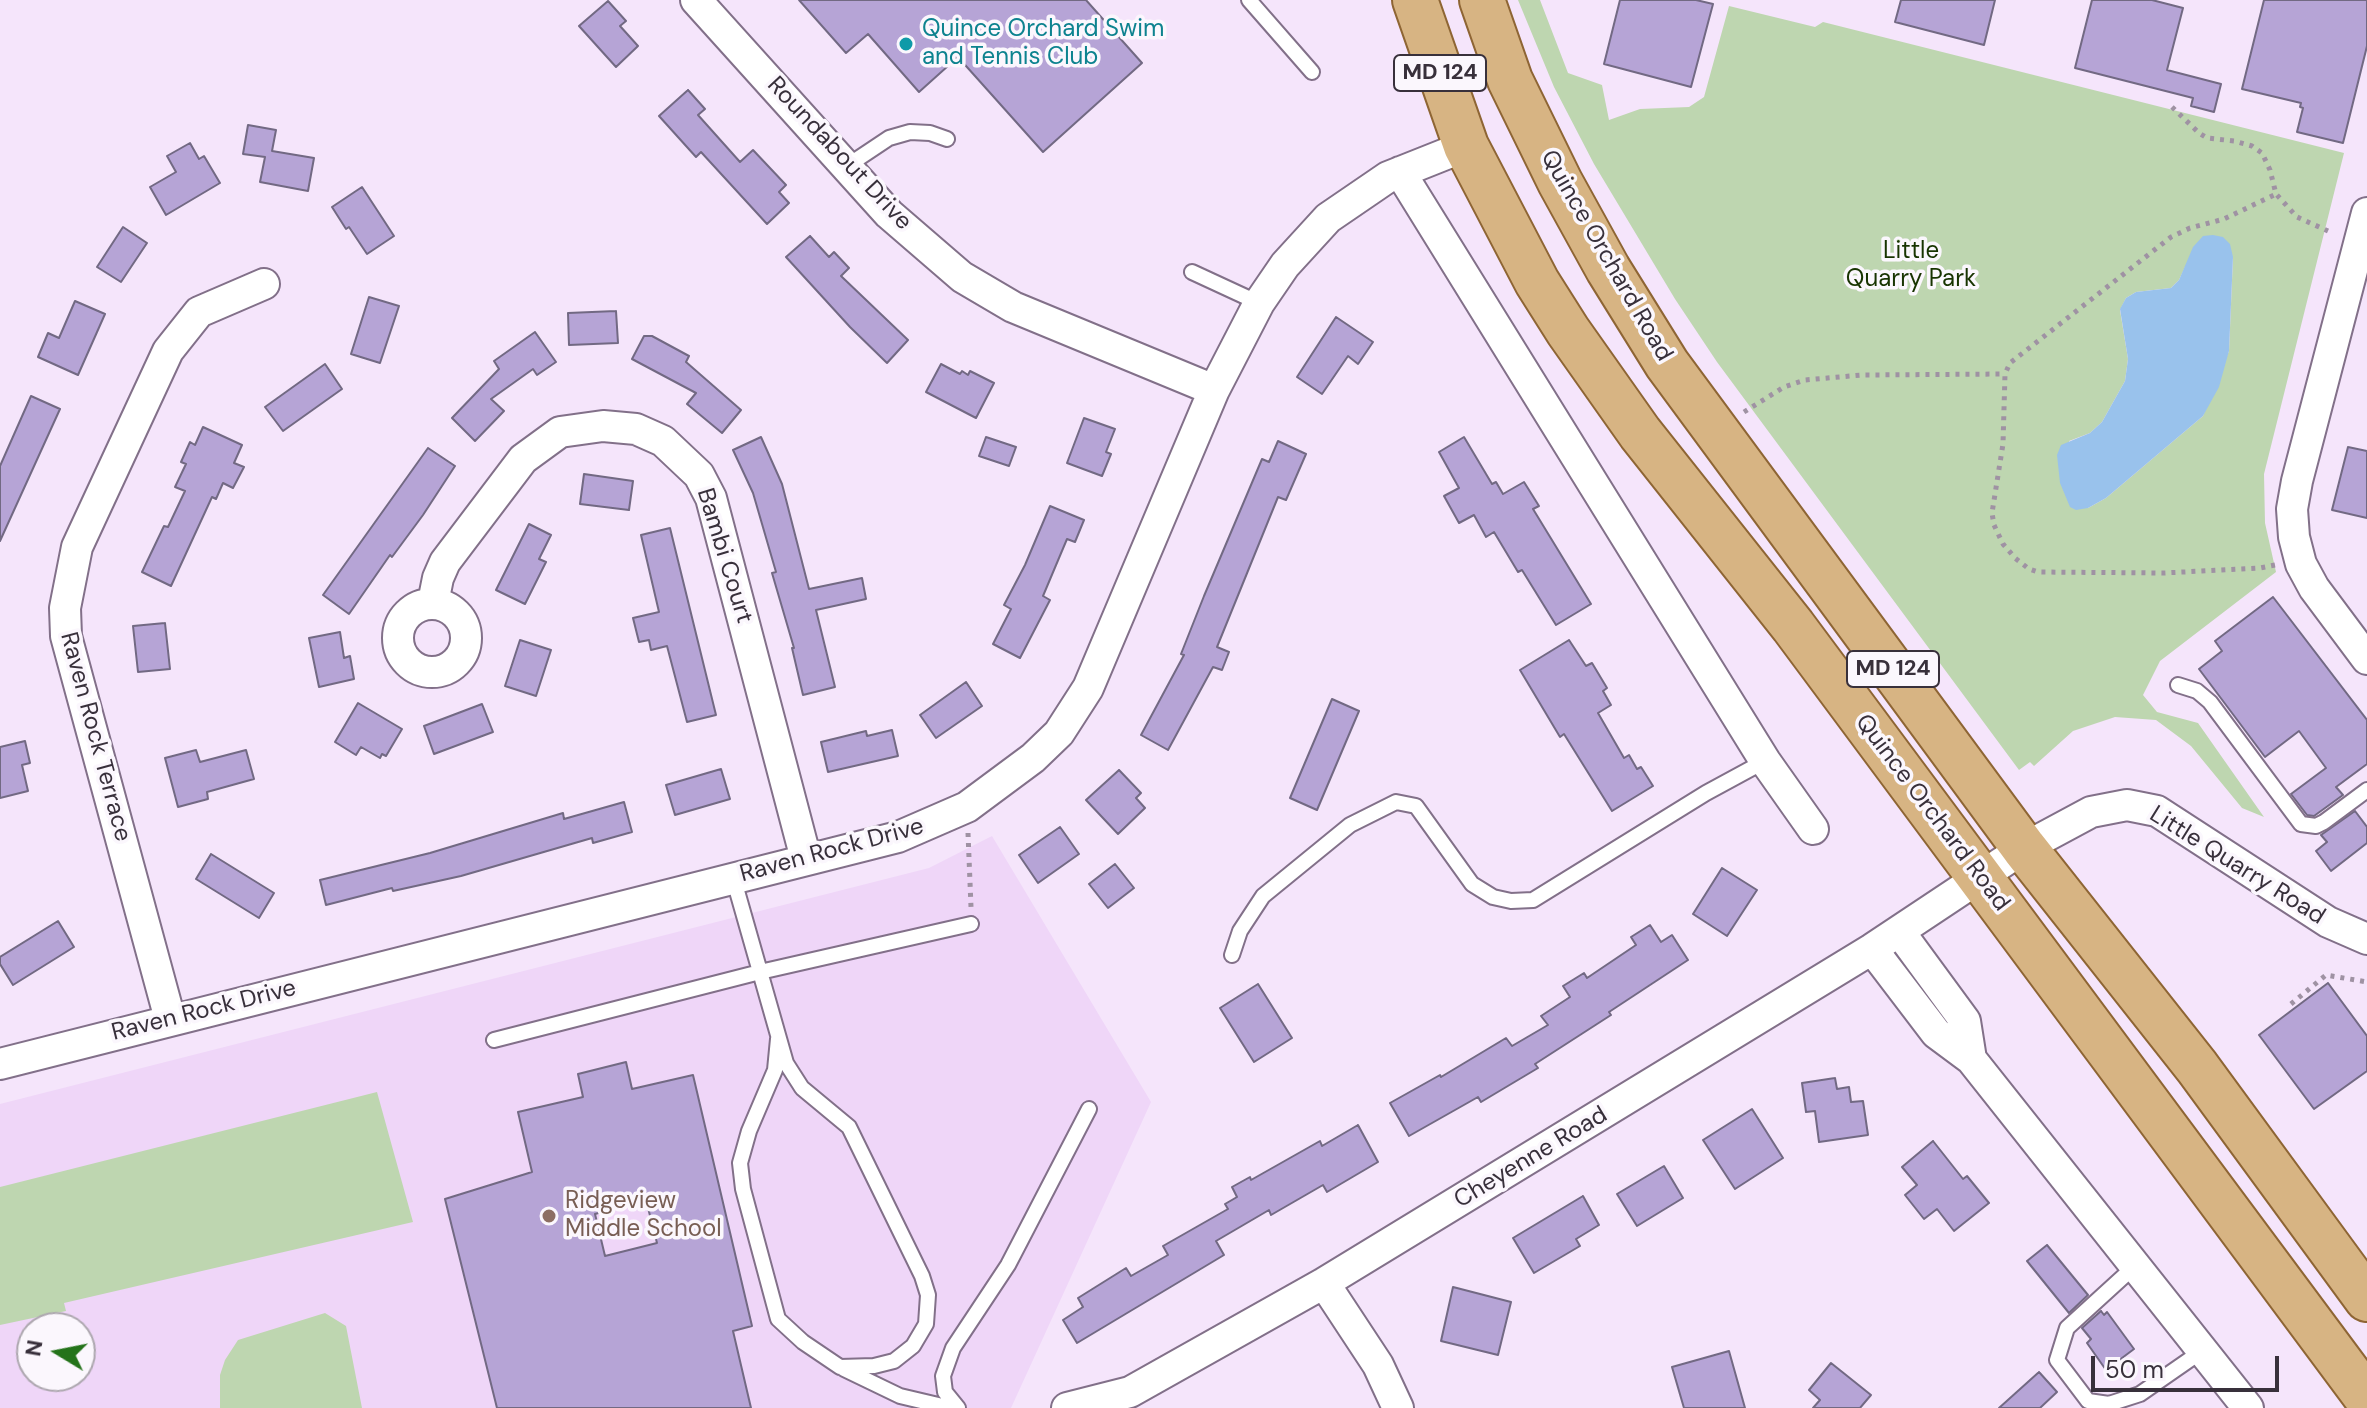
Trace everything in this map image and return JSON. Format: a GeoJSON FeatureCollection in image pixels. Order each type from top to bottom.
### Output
{"type":"FeatureCollection","features":[{"type":"Feature","properties":{"kind":"main road","name":"Quince Orchard Road"},"geometry":{"type":"LineString","coordinates":[[1415,0],[1466,146],[1537,282],[1568,331],[1640,433],[1793,626],[2367,1398]]}},
{"type":"Feature","properties":{"kind":"main road","name":"Quince Orchard Road"},"geometry":{"type":"LineString","coordinates":[[1482,0],[1510,80],[1560,182],[1608,269],[1667,364],[2024,848],[2197,1067],[2367,1299]]}},
{"type":"Feature","properties":{"kind":"street","name":"Roundabout Drive"},"geometry":{"type":"LineString","coordinates":[[696,0],[889,214],[962,277],[1013,307],[1214,390]]}},
{"type":"Feature","properties":{"kind":"street","name":"Raven Rock Drive"},"geometry":{"type":"LineString","coordinates":[[0,1064],[898,837],[967,807],[1033,758],[1059,733],[1088,688],[1214,390],[1259,303],[1285,265],[1328,218],[1388,177],[1466,146]]}},
{"type":"Feature","properties":{"kind":"street"},"geometry":{"type":"LineString","coordinates":[[1400,172],[1765,761],[1813,829]]}},
{"type":"Feature","properties":{"kind":"street"},"geometry":{"type":"LineString","coordinates":[[2367,213],[2362,256],[2297,481],[2292,509],[2294,537],[2301,564],[2314,588],[2367,659]]}},
{"type":"Feature","properties":{"kind":"street","name":"Raven Rock Terrace"},"geometry":{"type":"LineString","coordinates":[[170,1019],[66,636],[65,608],[77,547],[168,351],[199,312],[264,284]]}},
{"type":"Feature","properties":{"kind":"street","name":"Bambi Court"},"geometry":{"type":"LineString","coordinates":[[433,603],[445,562],[523,459],[560,432],[603,426],[636,429],[663,441],[699,475],[711,498],[806,859]]}},
{"type":"Feature","properties":{"kind":"street","name":"Little Quarry Road"},"geometry":{"type":"LineString","coordinates":[[1980,878],[2024,848],[2091,812],[2127,805],[2143,807],[2157,811],[2188,829],[2328,922],[2367,939]]}},
{"type":"Feature","properties":{"kind":"street","name":"Cheyenne Road"},"geometry":{"type":"LineString","coordinates":[[1067,1408],[1130,1392],[1324,1283],[1872,949],[1980,878]]}},
{"type":"Feature","properties":{"kind":"street"},"geometry":{"type":"LineString","coordinates":[[1899,931],[1965,1021],[1971,1059]]}},
{"type":"Feature","properties":{"kind":"street"},"geometry":{"type":"LineString","coordinates":[[1872,949],[1936,1033],[1971,1059],[2248,1408]]}},
{"type":"Feature","properties":{"kind":"street"},"geometry":{"type":"LineString","coordinates":[[1324,1283],[1378,1365],[1398,1408]]}},
{"type":"Feature","properties":{"kind":"lane"},"geometry":{"type":"LineString","coordinates":[[1249,0],[1312,72]]}},
{"type":"Feature","properties":{"kind":"lane"},"geometry":{"type":"LineString","coordinates":[[847,166],[889,138],[910,132],[930,133],[947,139]]}},
{"type":"Feature","properties":{"kind":"lane"},"geometry":{"type":"LineString","coordinates":[[1192,272],[1259,303]]}},
{"type":"Feature","properties":{"kind":"lane"},"geometry":{"type":"LineString","coordinates":[[2178,685],[2197,691],[2210,702],[2301,824],[2316,826],[2324,822],[2367,790]]}},
{"type":"Feature","properties":{"kind":"lane"},"geometry":{"type":"LineString","coordinates":[[1232,955],[1240,931],[1263,896],[1350,825],[1396,802],[1416,806],[1472,884],[1493,897],[1511,901],[1533,900],[1706,793],[1765,761]]}},
{"type":"Feature","properties":{"kind":"lane"},"geometry":{"type":"LineString","coordinates":[[733,877],[786,1063],[802,1088],[849,1127],[922,1276],[928,1295],[926,1324],[913,1346],[894,1361],[874,1366],[840,1367]]}},
{"type":"Feature","properties":{"kind":"lane"},"geometry":{"type":"LineString","coordinates":[[494,1040],[760,972],[971,924]]}},
{"type":"Feature","properties":{"kind":"lane"},"geometry":{"type":"LineString","coordinates":[[778,1039],[775,1070],[749,1131],[740,1163],[743,1189],[778,1319],[789,1332],[840,1367],[900,1396],[951,1408]]}},
{"type":"Feature","properties":{"kind":"lane"},"geometry":{"type":"LineString","coordinates":[[958,1408],[945,1392],[943,1376],[953,1348],[1008,1265],[1089,1109]]}},
{"type":"Feature","properties":{"kind":"lane"},"geometry":{"type":"LineString","coordinates":[[2135,1266],[2067,1328],[2057,1360],[2088,1401],[2109,1404],[2140,1394],[2202,1351]]}},
{"type":"Feature","properties":{"kind":"path"},"geometry":{"type":"LineString","coordinates":[[2172,107],[2207,138],[2243,143],[2262,153],[2276,194],[2297,217],[2328,231]]}},
{"type":"Feature","properties":{"kind":"path"},"geometry":{"type":"LineString","coordinates":[[2276,194],[2224,219],[2190,228],[2171,237],[2113,285],[2018,355],[2005,374],[2003,444],[1992,513],[2003,544],[2029,569],[2051,574],[2164,573],[2277,565]]}},
{"type":"Feature","properties":{"kind":"path"},"geometry":{"type":"LineString","coordinates":[[1716,431],[1784,387],[1805,380],[1862,375],[2005,374]]}},
{"type":"Feature","properties":{"kind":"path"},"geometry":{"type":"LineString","coordinates":[[967,807],[971,924]]}},
{"type":"Feature","properties":{"kind":"path"},"geometry":{"type":"LineString","coordinates":[[2291,1004],[2326,975],[2367,982]]}},
{"type":"Feature","properties":{"kind":"shaded area","name":"Ridgeview Middle School"},"geometry":{"type":"Polygon","coordinates":[[[992,836],[1151,1102],[1011,1408],[0,1408],[0,1104],[929,868],[992,836]]]}},
{"type":"Feature","properties":{"kind":"green space","name":"Little Quarry Park"},"geometry":{"type":"Polygon","coordinates":[[[1518,0],[1540,0],[1568,73],[1602,85],[1609,120],[1640,109],[1689,107],[1704,97],[1729,6],[1815,27],[1823,22],[2344,153],[2264,474],[2265,523],[2276,572],[2160,661],[2143,695],[2157,712],[2198,723],[2264,817],[2242,808],[2191,746],[2156,720],[2115,717],[2073,731],[2034,766],[2030,762],[2019,770],[1717,362],[1675,299],[1594,164],[1554,87],[1518,0]],[[2233,257],[2185,267],[2171,288],[2136,292],[2126,298],[2120,310],[2128,359],[2125,381],[2102,422],[2090,433],[2069,441],[2088,508],[2106,498],[2203,416],[2229,351],[2233,257]]]}},
{"type":"Feature","properties":{"kind":"green space"},"geometry":{"type":"Polygon","coordinates":[[[377,1092],[413,1222],[64,1303],[66,1311],[16,1312],[16,1322],[0,1325],[0,1187],[377,1092]]]}},
{"type":"Feature","properties":{"kind":"green space"},"geometry":{"type":"Polygon","coordinates":[[[325,1313],[346,1326],[362,1408],[220,1408],[220,1375],[225,1360],[238,1340],[325,1313]]]}},
{"type":"Feature","properties":{"kind":"water"},"geometry":{"type":"Polygon","coordinates":[[[2203,236],[2223,237],[2230,244],[2233,257],[2229,351],[2219,387],[2203,416],[2106,498],[2088,508],[2076,510],[2070,507],[2060,483],[2057,455],[2061,445],[2090,433],[2102,422],[2125,381],[2128,359],[2120,309],[2126,298],[2136,292],[2171,288],[2179,280],[2193,247],[2203,236]]]}},
{"type":"Feature","properties":{"kind":"building"},"geometry":{"type":"Polygon","coordinates":[[[799,0],[1086,0],[1142,63],[1043,152],[958,57],[919,92],[868,34],[846,53],[799,0]]]}},
{"type":"Feature","properties":{"kind":"building"},"geometry":{"type":"Polygon","coordinates":[[[1620,0],[1696,0],[1713,4],[1691,87],[1604,64],[1620,0]]]}},
{"type":"Feature","properties":{"kind":"building"},"geometry":{"type":"Polygon","coordinates":[[[1901,0],[1995,0],[1984,45],[1895,22],[1901,0]]]}},
{"type":"Feature","properties":{"kind":"building"},"geometry":{"type":"Polygon","coordinates":[[[2092,0],[2152,0],[2183,8],[2167,70],[2221,84],[2214,112],[2191,106],[2193,98],[2075,68],[2092,0]]]}},
{"type":"Feature","properties":{"kind":"building"},"geometry":{"type":"Polygon","coordinates":[[[2264,0],[2367,0],[2367,46],[2343,143],[2297,132],[2303,108],[2300,107],[2301,103],[2242,89],[2264,0]]]}},
{"type":"Feature","properties":{"kind":"building"},"geometry":{"type":"Polygon","coordinates":[[[608,1],[626,21],[620,26],[638,46],[616,67],[579,26],[608,1]]]}},
{"type":"Feature","properties":{"kind":"building"},"geometry":{"type":"Polygon","coordinates":[[[688,90],[705,109],[698,115],[740,162],[753,150],[786,185],[779,192],[789,203],[767,224],[701,152],[696,157],[659,116],[688,90]]]}},
{"type":"Feature","properties":{"kind":"building"},"geometry":{"type":"Polygon","coordinates":[[[248,125],[276,130],[272,151],[314,158],[308,191],[260,182],[265,157],[243,154],[248,125]]]}},
{"type":"Feature","properties":{"kind":"building"},"geometry":{"type":"Polygon","coordinates":[[[190,143],[199,159],[204,156],[220,183],[166,215],[150,187],[176,172],[167,156],[190,143]]]}},
{"type":"Feature","properties":{"kind":"building"},"geometry":{"type":"Polygon","coordinates":[[[362,187],[394,236],[367,254],[332,207],[362,187]]]}},
{"type":"Feature","properties":{"kind":"building"},"geometry":{"type":"Polygon","coordinates":[[[123,227],[147,243],[121,282],[97,267],[123,227]]]}},
{"type":"Feature","properties":{"kind":"building"},"geometry":{"type":"Polygon","coordinates":[[[810,236],[829,257],[834,252],[849,268],[841,276],[908,340],[887,363],[786,257],[810,236]]]}},
{"type":"Feature","properties":{"kind":"building"},"geometry":{"type":"Polygon","coordinates":[[[369,297],[399,306],[380,363],[351,354],[369,297]]]}},
{"type":"Feature","properties":{"kind":"building"},"geometry":{"type":"Polygon","coordinates":[[[75,301],[105,314],[78,375],[38,357],[48,333],[59,338],[75,301]]]}},
{"type":"Feature","properties":{"kind":"building"},"geometry":{"type":"Polygon","coordinates":[[[616,311],[618,343],[569,345],[568,313],[616,311]]]}},
{"type":"Feature","properties":{"kind":"building"},"geometry":{"type":"Polygon","coordinates":[[[1336,317],[1373,342],[1358,364],[1348,356],[1322,394],[1297,377],[1336,317]]]}},
{"type":"Feature","properties":{"kind":"building"},"geometry":{"type":"Polygon","coordinates":[[[535,332],[556,362],[537,375],[533,369],[491,399],[504,411],[475,441],[452,418],[499,369],[494,361],[535,332]]]}},
{"type":"Feature","properties":{"kind":"building"},"geometry":{"type":"Polygon","coordinates":[[[644,336],[652,336],[689,356],[686,362],[741,410],[722,433],[687,404],[696,393],[632,359],[644,336]]]}},
{"type":"Feature","properties":{"kind":"building"},"geometry":{"type":"Polygon","coordinates":[[[325,364],[342,389],[283,431],[265,407],[325,364]]]}},
{"type":"Feature","properties":{"kind":"building"},"geometry":{"type":"Polygon","coordinates":[[[941,364],[960,374],[962,371],[968,375],[970,371],[994,383],[976,418],[926,392],[941,364]]]}},
{"type":"Feature","properties":{"kind":"building"},"geometry":{"type":"Polygon","coordinates":[[[31,396],[60,409],[0,541],[0,466],[31,396]]]}},
{"type":"Feature","properties":{"kind":"building"},"geometry":{"type":"Polygon","coordinates":[[[1084,418],[1115,429],[1106,452],[1111,454],[1102,476],[1067,463],[1084,418]]]}},
{"type":"Feature","properties":{"kind":"building"},"geometry":{"type":"Polygon","coordinates":[[[203,427],[242,445],[234,463],[244,467],[233,488],[223,483],[216,499],[212,497],[171,586],[142,572],[185,491],[175,487],[186,464],[181,462],[190,442],[195,445],[203,427]]]}},
{"type":"Feature","properties":{"kind":"building"},"geometry":{"type":"Polygon","coordinates":[[[761,437],[782,484],[809,589],[862,578],[866,599],[816,610],[835,687],[803,695],[794,648],[772,573],[776,572],[753,493],[733,450],[761,437]]]}},
{"type":"Feature","properties":{"kind":"building"},"geometry":{"type":"Polygon","coordinates":[[[986,437],[1016,447],[1009,466],[979,456],[986,437]]]}},
{"type":"Feature","properties":{"kind":"building"},"geometry":{"type":"Polygon","coordinates":[[[1464,437],[1492,484],[1496,482],[1503,494],[1524,482],[1539,506],[1533,509],[1591,604],[1556,625],[1494,532],[1486,537],[1474,515],[1459,523],[1444,496],[1459,488],[1439,452],[1464,437]]]}},
{"type":"Feature","properties":{"kind":"building"},"geometry":{"type":"Polygon","coordinates":[[[1278,441],[1306,454],[1286,500],[1278,497],[1217,647],[1229,652],[1222,670],[1213,667],[1168,750],[1141,735],[1184,655],[1181,654],[1204,596],[1262,459],[1269,462],[1278,441]]]}},
{"type":"Feature","properties":{"kind":"building"},"geometry":{"type":"Polygon","coordinates":[[[2348,447],[2367,451],[2367,518],[2332,510],[2348,447]]]}},
{"type":"Feature","properties":{"kind":"building"},"geometry":{"type":"Polygon","coordinates":[[[428,448],[455,466],[423,515],[392,557],[390,555],[349,614],[323,595],[428,448]]]}},
{"type":"Feature","properties":{"kind":"building"},"geometry":{"type":"Polygon","coordinates":[[[584,474],[633,481],[629,510],[580,504],[584,474]]]}},
{"type":"Feature","properties":{"kind":"building"},"geometry":{"type":"Polygon","coordinates":[[[1050,506],[1084,520],[1075,542],[1067,539],[1043,596],[1050,600],[1020,658],[993,644],[1011,609],[1004,605],[1050,506]]]}},
{"type":"Feature","properties":{"kind":"building"},"geometry":{"type":"Polygon","coordinates":[[[529,524],[551,535],[539,559],[546,562],[525,604],[496,590],[529,524]]]}},
{"type":"Feature","properties":{"kind":"building"},"geometry":{"type":"Polygon","coordinates":[[[670,528],[716,715],[687,722],[667,646],[651,650],[649,640],[639,642],[633,618],[659,612],[641,535],[670,528]]]}},
{"type":"Feature","properties":{"kind":"building"},"geometry":{"type":"Polygon","coordinates":[[[2273,597],[2367,720],[2367,764],[2336,787],[2343,795],[2314,816],[2307,815],[2291,794],[2326,768],[2299,731],[2265,757],[2199,669],[2222,651],[2215,641],[2273,597]]]}},
{"type":"Feature","properties":{"kind":"building"},"geometry":{"type":"Polygon","coordinates":[[[165,623],[170,669],[138,672],[133,626],[165,623]]]}},
{"type":"Feature","properties":{"kind":"building"},"geometry":{"type":"Polygon","coordinates":[[[340,632],[344,658],[350,656],[354,679],[319,687],[309,638],[340,632]]]}},
{"type":"Feature","properties":{"kind":"building"},"geometry":{"type":"Polygon","coordinates":[[[520,640],[551,650],[536,696],[505,686],[520,640]]]}},
{"type":"Feature","properties":{"kind":"building"},"geometry":{"type":"Polygon","coordinates":[[[1569,640],[1586,666],[1592,663],[1607,688],[1603,691],[1611,705],[1598,713],[1624,758],[1629,755],[1653,786],[1612,811],[1564,734],[1560,737],[1520,670],[1569,640]]]}},
{"type":"Feature","properties":{"kind":"building"},"geometry":{"type":"Polygon","coordinates":[[[966,682],[982,706],[936,738],[920,715],[966,682]]]}},
{"type":"Feature","properties":{"kind":"building"},"geometry":{"type":"Polygon","coordinates":[[[1332,699],[1359,711],[1317,810],[1290,798],[1332,699]]]}},
{"type":"Feature","properties":{"kind":"building"},"geometry":{"type":"Polygon","coordinates":[[[358,703],[402,729],[386,756],[382,754],[380,758],[361,747],[356,755],[335,742],[358,703]]]}},
{"type":"Feature","properties":{"kind":"building"},"geometry":{"type":"Polygon","coordinates":[[[482,704],[493,732],[434,754],[424,726],[482,704]]]}},
{"type":"Feature","properties":{"kind":"building"},"geometry":{"type":"Polygon","coordinates":[[[892,730],[898,756],[828,772],[821,742],[866,731],[867,736],[892,730]]]}},
{"type":"Feature","properties":{"kind":"building"},"geometry":{"type":"Polygon","coordinates":[[[25,741],[30,763],[22,765],[28,791],[0,798],[0,747],[25,741]]]}},
{"type":"Feature","properties":{"kind":"building"},"geometry":{"type":"Polygon","coordinates":[[[196,750],[200,762],[246,750],[254,779],[207,792],[208,799],[178,807],[165,758],[196,750]]]}},
{"type":"Feature","properties":{"kind":"building"},"geometry":{"type":"Polygon","coordinates":[[[721,769],[730,799],[675,815],[666,785],[721,769]]]}},
{"type":"Feature","properties":{"kind":"building"},"geometry":{"type":"Polygon","coordinates":[[[1119,770],[1141,793],[1136,798],[1145,808],[1118,834],[1086,800],[1119,770]]]}},
{"type":"Feature","properties":{"kind":"building"},"geometry":{"type":"Polygon","coordinates":[[[624,802],[632,832],[593,843],[592,838],[461,876],[393,891],[392,888],[326,905],[320,880],[430,853],[563,813],[564,819],[624,802]]]}},
{"type":"Feature","properties":{"kind":"building"},"geometry":{"type":"Polygon","coordinates":[[[2355,811],[2367,827],[2367,843],[2331,871],[2316,851],[2327,842],[2321,835],[2355,811]]]}},
{"type":"Feature","properties":{"kind":"building"},"geometry":{"type":"Polygon","coordinates":[[[1060,827],[1079,854],[1038,883],[1019,855],[1060,827]]]}},
{"type":"Feature","properties":{"kind":"building"},"geometry":{"type":"Polygon","coordinates":[[[211,854],[274,893],[259,918],[196,879],[211,854]]]}},
{"type":"Feature","properties":{"kind":"building"},"geometry":{"type":"Polygon","coordinates":[[[1115,864],[1134,888],[1108,908],[1089,884],[1115,864]]]}},
{"type":"Feature","properties":{"kind":"building"},"geometry":{"type":"Polygon","coordinates":[[[1722,868],[1757,890],[1727,936],[1693,914],[1722,868]]]}},
{"type":"Feature","properties":{"kind":"building"},"geometry":{"type":"Polygon","coordinates":[[[58,921],[74,947],[13,985],[0,964],[0,957],[58,921]]]}},
{"type":"Feature","properties":{"kind":"building"},"geometry":{"type":"Polygon","coordinates":[[[1650,925],[1661,942],[1672,935],[1688,960],[1535,1064],[1538,1068],[1481,1102],[1478,1097],[1409,1136],[1390,1103],[1506,1038],[1512,1046],[1548,1025],[1541,1016],[1570,997],[1563,986],[1584,973],[1587,978],[1636,945],[1631,937],[1650,925]]]}},
{"type":"Feature","properties":{"kind":"building"},"geometry":{"type":"Polygon","coordinates":[[[2328,983],[2367,1036],[2367,1071],[2314,1109],[2259,1035],[2328,983]]]}},
{"type":"Feature","properties":{"kind":"building"},"geometry":{"type":"Polygon","coordinates":[[[1258,984],[1292,1038],[1254,1062],[1220,1008],[1258,984]]]}},
{"type":"Feature","properties":{"kind":"building"},"geometry":{"type":"Polygon","coordinates":[[[626,1062],[632,1089],[693,1075],[752,1326],[733,1331],[751,1408],[497,1408],[445,1199],[532,1172],[518,1112],[583,1097],[578,1074],[626,1062]],[[646,1200],[595,1214],[605,1256],[657,1243],[646,1200]]]}},
{"type":"Feature","properties":{"kind":"building"},"geometry":{"type":"Polygon","coordinates":[[[1835,1078],[1837,1089],[1849,1087],[1851,1102],[1863,1101],[1868,1135],[1819,1142],[1815,1111],[1806,1112],[1802,1083],[1835,1078]]]}},
{"type":"Feature","properties":{"kind":"building"},"geometry":{"type":"Polygon","coordinates":[[[1752,1109],[1783,1158],[1735,1189],[1703,1140],[1752,1109]]]}},
{"type":"Feature","properties":{"kind":"building"},"geometry":{"type":"Polygon","coordinates":[[[1358,1125],[1378,1162],[1327,1192],[1323,1185],[1271,1215],[1269,1210],[1216,1241],[1224,1255],[1077,1343],[1063,1320],[1083,1307],[1078,1298],[1126,1268],[1131,1276],[1168,1255],[1163,1246],[1228,1209],[1225,1204],[1237,1197],[1232,1187],[1250,1177],[1251,1180],[1320,1141],[1322,1146],[1358,1125]]]}},
{"type":"Feature","properties":{"kind":"building"},"geometry":{"type":"Polygon","coordinates":[[[1933,1141],[1963,1179],[1967,1176],[1989,1203],[1954,1231],[1937,1209],[1924,1219],[1905,1195],[1917,1185],[1902,1167],[1933,1141]]]}},
{"type":"Feature","properties":{"kind":"building"},"geometry":{"type":"Polygon","coordinates":[[[1664,1166],[1683,1198],[1637,1226],[1617,1194],[1664,1166]]]}},
{"type":"Feature","properties":{"kind":"building"},"geometry":{"type":"Polygon","coordinates":[[[1583,1196],[1599,1225],[1576,1239],[1580,1246],[1534,1273],[1513,1238],[1583,1196]]]}},
{"type":"Feature","properties":{"kind":"building"},"geometry":{"type":"Polygon","coordinates":[[[2047,1245],[2088,1295],[2069,1313],[2027,1261],[2047,1245]]]}},
{"type":"Feature","properties":{"kind":"building"},"geometry":{"type":"Polygon","coordinates":[[[1453,1287],[1511,1302],[1498,1355],[1441,1341],[1453,1287]]]}},
{"type":"Feature","properties":{"kind":"building"},"geometry":{"type":"Polygon","coordinates":[[[2101,1311],[2104,1315],[2107,1312],[2134,1349],[2106,1370],[2087,1343],[2091,1339],[2082,1328],[2101,1311]]]}},
{"type":"Feature","properties":{"kind":"building"},"geometry":{"type":"Polygon","coordinates":[[[1729,1351],[1745,1408],[1684,1408],[1672,1367],[1729,1351]]]}},
{"type":"Feature","properties":{"kind":"building"},"geometry":{"type":"Polygon","coordinates":[[[1831,1363],[1871,1395],[1860,1408],[1813,1408],[1820,1400],[1809,1390],[1831,1363]]]}},
{"type":"Feature","properties":{"kind":"building"},"geometry":{"type":"Polygon","coordinates":[[[2039,1372],[2057,1392],[2040,1408],[1999,1408],[2039,1372]]]}},
{"type":"Feature","properties":{"kind":"place","name":"Quince Orchard Swim and Tennis Club"},"geometry":{"type":"Point","coordinates":[906,44]}},
{"type":"Feature","properties":{"kind":"place","name":"Ridgeview Middle School"},"geometry":{"type":"Point","coordinates":[549,1216]}}]}
